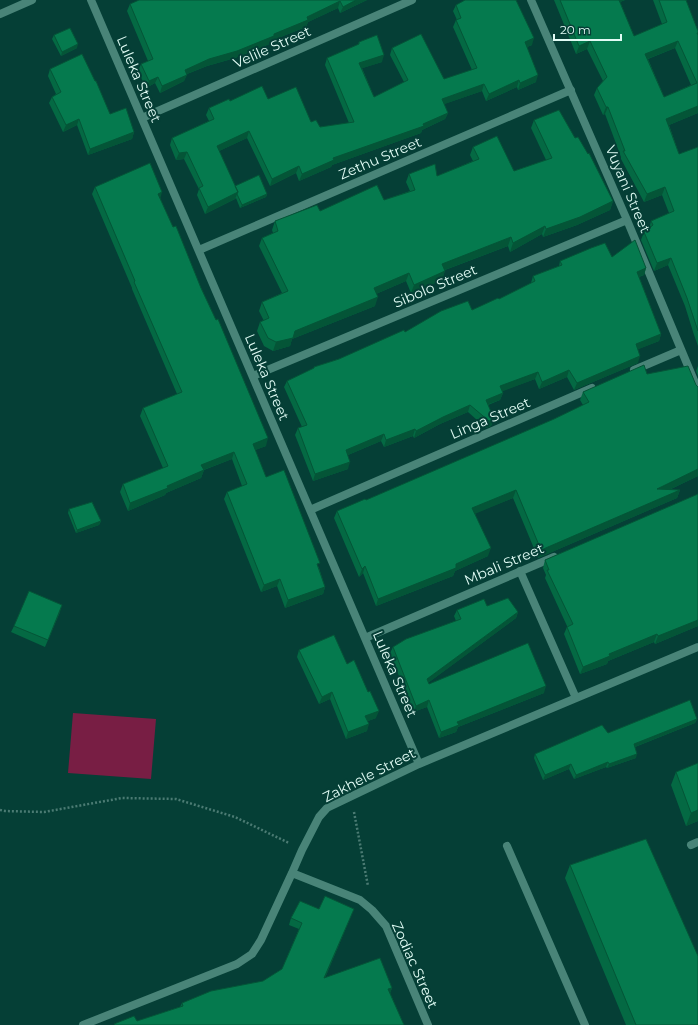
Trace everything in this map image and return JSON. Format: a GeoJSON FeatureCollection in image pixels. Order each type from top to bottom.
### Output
{"type":"FeatureCollection","features":[{"type":"Feature","properties":{"kind":"street"},"geometry":{"type":"LineString","coordinates":[[0,14],[32,0]]}},
{"type":"Feature","properties":{"kind":"street","name":"Luleka Street"},"geometry":{"type":"LineString","coordinates":[[91,0],[419,764]]}},
{"type":"Feature","properties":{"kind":"street","name":"Velile Street"},"geometry":{"type":"LineString","coordinates":[[142,118],[412,0]]}},
{"type":"Feature","properties":{"kind":"street","name":"Vuyani Street"},"geometry":{"type":"LineString","coordinates":[[531,0],[627,220],[698,390]]}},
{"type":"Feature","properties":{"kind":"street","name":"Zethu Street"},"geometry":{"type":"LineString","coordinates":[[199,250],[571,90]]}},
{"type":"Feature","properties":{"kind":"street","name":"Sibolo Street"},"geometry":{"type":"LineString","coordinates":[[253,376],[627,220]]}},
{"type":"Feature","properties":{"kind":"street"},"geometry":{"type":"LineString","coordinates":[[630,372],[681,350]]}},
{"type":"Feature","properties":{"kind":"street","name":"Linga Street"},"geometry":{"type":"LineString","coordinates":[[310,510],[601,384]]}},
{"type":"Feature","properties":{"kind":"street","name":"Mbali Street"},"geometry":{"type":"LineString","coordinates":[[365,638],[563,553]]}},
{"type":"Feature","properties":{"kind":"street"},"geometry":{"type":"LineString","coordinates":[[520,571],[576,698]]}},
{"type":"Feature","properties":{"kind":"street","name":"Zakhele Street"},"geometry":{"type":"LineString","coordinates":[[83,1025],[237,964],[252,954],[261,940],[302,850],[319,817],[327,808],[419,764],[698,647]]}},
{"type":"Feature","properties":{"kind":"street"},"geometry":{"type":"LineString","coordinates":[[507,846],[585,1025]]}},
{"type":"Feature","properties":{"kind":"street","name":"Zodiac Street"},"geometry":{"type":"LineString","coordinates":[[292,873],[360,900],[372,910],[386,926],[428,1025]]}},
{"type":"Feature","properties":{"kind":"path"},"geometry":{"type":"LineString","coordinates":[[351,797],[372,910]]}},
{"type":"Feature","properties":{"kind":"path"},"geometry":{"type":"LineString","coordinates":[[0,810],[5,812],[44,812],[122,798],[176,799],[235,817],[302,850]]}},
{"type":"Feature","properties":{"kind":"shaded area"},"geometry":{"type":"Polygon","coordinates":[[[73,713],[156,719],[151,779],[68,773],[73,713]]]}},
{"type":"Feature","properties":{"kind":"building"},"geometry":{"type":"Polygon","coordinates":[[[139,0],[356,0],[343,7],[340,1],[307,17],[308,20],[274,34],[274,36],[237,51],[209,59],[185,70],[187,75],[162,86],[158,77],[149,81],[141,64],[153,59],[130,4],[139,0]]]}},
{"type":"Feature","properties":{"kind":"building"},"geometry":{"type":"Polygon","coordinates":[[[465,0],[516,0],[534,38],[525,42],[538,75],[520,83],[519,80],[489,94],[484,84],[442,99],[448,113],[423,124],[424,126],[333,158],[334,160],[302,174],[299,166],[272,179],[249,131],[217,146],[238,192],[208,207],[199,188],[203,186],[187,152],[179,153],[172,138],[214,119],[209,108],[229,99],[230,101],[262,86],[268,99],[296,87],[311,122],[316,120],[320,127],[354,122],[327,58],[377,35],[384,55],[359,63],[374,97],[408,80],[392,48],[421,34],[444,79],[477,68],[456,20],[461,18],[456,5],[465,0]]]}},
{"type":"Feature","properties":{"kind":"building"},"geometry":{"type":"Polygon","coordinates":[[[560,0],[619,0],[634,36],[667,22],[659,0],[686,0],[698,31],[698,106],[666,119],[679,154],[698,147],[698,331],[671,258],[657,263],[644,232],[653,225],[651,221],[674,211],[665,187],[647,194],[623,151],[625,151],[608,107],[606,107],[597,88],[607,77],[590,41],[579,46],[560,0]],[[678,41],[645,54],[664,97],[697,83],[678,41]]]}},
{"type":"Feature","properties":{"kind":"building"},"geometry":{"type":"Polygon","coordinates":[[[70,28],[78,44],[62,52],[54,35],[70,28]]]}},
{"type":"Feature","properties":{"kind":"building"},"geometry":{"type":"Polygon","coordinates":[[[82,54],[96,81],[110,114],[126,108],[134,132],[90,149],[79,119],[66,125],[52,97],[61,92],[50,69],[82,54]]]}},
{"type":"Feature","properties":{"kind":"building"},"geometry":{"type":"Polygon","coordinates":[[[559,110],[575,138],[578,137],[588,154],[589,153],[613,201],[580,217],[546,229],[545,226],[513,243],[511,237],[442,264],[445,271],[414,285],[409,273],[374,288],[378,297],[295,331],[293,338],[276,342],[268,338],[260,322],[269,318],[262,302],[288,291],[262,238],[278,231],[275,221],[317,205],[320,211],[377,185],[384,200],[415,190],[409,174],[435,164],[437,176],[479,159],[473,147],[497,136],[514,171],[552,158],[534,120],[559,110]]]}},
{"type":"Feature","properties":{"kind":"building"},"geometry":{"type":"Polygon","coordinates":[[[150,163],[162,192],[158,194],[173,227],[176,226],[201,288],[216,320],[218,319],[268,438],[253,444],[266,477],[284,470],[320,563],[317,564],[325,587],[288,600],[280,579],[264,585],[227,492],[247,484],[234,452],[201,465],[204,470],[167,486],[168,488],[130,503],[123,484],[168,466],[143,408],[182,392],[134,282],[135,281],[95,187],[150,163]]]}},
{"type":"Feature","properties":{"kind":"building"},"geometry":{"type":"Polygon","coordinates":[[[259,175],[267,194],[242,205],[235,186],[259,175]]]}},
{"type":"Feature","properties":{"kind":"building"},"geometry":{"type":"Polygon","coordinates":[[[635,240],[646,268],[637,272],[661,334],[636,344],[640,356],[577,383],[569,370],[542,382],[538,372],[500,386],[503,393],[486,400],[494,419],[489,421],[470,405],[416,431],[415,429],[386,440],[384,434],[346,450],[350,462],[315,474],[298,428],[307,425],[287,381],[314,367],[339,359],[404,330],[405,332],[441,311],[468,301],[472,310],[498,298],[499,299],[535,281],[533,276],[562,265],[560,261],[591,248],[605,243],[612,257],[635,240]]]}},
{"type":"Feature","properties":{"kind":"building"},"geometry":{"type":"Polygon","coordinates":[[[644,365],[647,374],[688,366],[698,387],[698,469],[657,489],[680,490],[541,550],[516,490],[472,508],[491,548],[456,564],[456,568],[378,599],[365,566],[362,569],[337,511],[554,419],[589,402],[583,392],[644,365]]]}},
{"type":"Feature","properties":{"kind":"building"},"geometry":{"type":"Polygon","coordinates":[[[698,494],[698,620],[658,636],[657,634],[609,654],[610,656],[583,667],[567,627],[573,624],[547,570],[549,570],[545,560],[698,494]]]}},
{"type":"Feature","properties":{"kind":"building"},"geometry":{"type":"Polygon","coordinates":[[[92,502],[101,521],[77,530],[69,509],[92,502]]]}},
{"type":"Feature","properties":{"kind":"building"},"geometry":{"type":"Polygon","coordinates":[[[29,591],[62,605],[48,640],[14,626],[29,591]]]}},
{"type":"Feature","properties":{"kind":"building"},"geometry":{"type":"Polygon","coordinates":[[[508,598],[518,612],[427,679],[429,684],[528,643],[546,686],[457,722],[459,725],[441,732],[429,700],[416,706],[393,647],[406,639],[461,619],[457,610],[484,599],[487,606],[508,598]]]}},
{"type":"Feature","properties":{"kind":"building"},"geometry":{"type":"Polygon","coordinates":[[[334,635],[347,664],[354,660],[368,692],[370,691],[379,711],[365,716],[369,724],[348,732],[332,692],[322,697],[299,650],[334,635]]]}},
{"type":"Feature","properties":{"kind":"building"},"geometry":{"type":"Polygon","coordinates":[[[690,700],[697,719],[634,744],[637,754],[609,764],[608,762],[576,775],[571,764],[545,775],[535,754],[602,725],[608,733],[690,700]]]}},
{"type":"Feature","properties":{"kind":"building"},"geometry":{"type":"Polygon","coordinates":[[[698,763],[698,810],[691,813],[676,772],[698,763]]]}},
{"type":"Feature","properties":{"kind":"building"},"geometry":{"type":"Polygon","coordinates":[[[646,839],[698,956],[698,1025],[636,1025],[570,865],[646,839]]]}},
{"type":"Feature","properties":{"kind":"building"},"geometry":{"type":"Polygon","coordinates":[[[325,896],[354,909],[324,978],[380,958],[392,988],[388,989],[404,1025],[114,1024],[134,1016],[137,1021],[183,1006],[182,1003],[211,991],[263,981],[282,969],[302,923],[291,918],[300,901],[319,909],[325,896]]]}}]}
